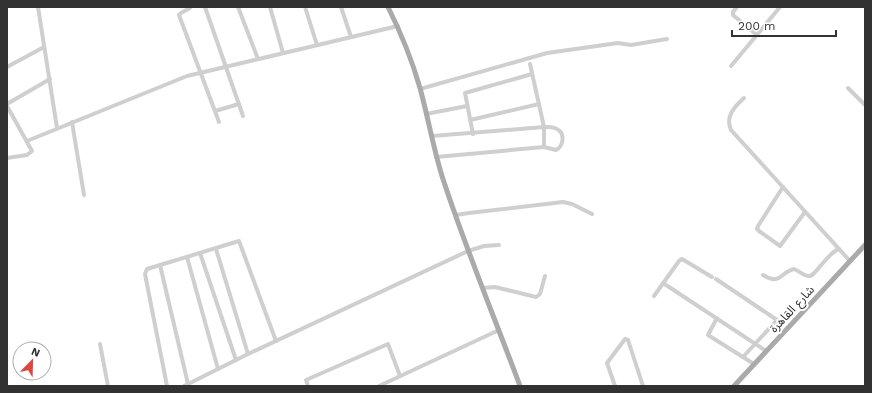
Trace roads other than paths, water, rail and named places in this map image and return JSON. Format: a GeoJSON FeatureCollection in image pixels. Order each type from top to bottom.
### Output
{"type":"FeatureCollection","features":[{"type":"Feature","properties":{"kind":"main road"},"geometry":{"type":"LineString","coordinates":[[388,7],[398,26],[408,52],[420,89],[436,157],[468,251],[520,386]]}},
{"type":"Feature","properties":{"kind":"main road","name":"شارع القاهرة"},"geometry":{"type":"LineString","coordinates":[[734,386],[865,244]]}},
{"type":"Feature","properties":{"kind":"street"},"geometry":{"type":"LineString","coordinates":[[38,7],[57,128]]}},
{"type":"Feature","properties":{"kind":"street"},"geometry":{"type":"LineString","coordinates":[[191,7],[181,12],[179,15],[219,122]]}},
{"type":"Feature","properties":{"kind":"street"},"geometry":{"type":"LineString","coordinates":[[205,7],[243,116]]}},
{"type":"Feature","properties":{"kind":"street"},"geometry":{"type":"LineString","coordinates":[[238,7],[258,59]]}},
{"type":"Feature","properties":{"kind":"street"},"geometry":{"type":"LineString","coordinates":[[270,7],[283,53]]}},
{"type":"Feature","properties":{"kind":"street"},"geometry":{"type":"LineString","coordinates":[[305,7],[316,45]]}},
{"type":"Feature","properties":{"kind":"street"},"geometry":{"type":"LineString","coordinates":[[342,7],[351,37]]}},
{"type":"Feature","properties":{"kind":"street"},"geometry":{"type":"LineString","coordinates":[[737,7],[733,14],[757,34]]}},
{"type":"Feature","properties":{"kind":"street"},"geometry":{"type":"LineString","coordinates":[[731,66],[780,7]]}},
{"type":"Feature","properties":{"kind":"street"},"geometry":{"type":"LineString","coordinates":[[27,141],[187,76],[398,26]]}},
{"type":"Feature","properties":{"kind":"street"},"geometry":{"type":"LineString","coordinates":[[420,89],[542,54],[618,43],[631,45],[667,39]]}},
{"type":"Feature","properties":{"kind":"street"},"geometry":{"type":"LineString","coordinates":[[7,67],[44,47]]}},
{"type":"Feature","properties":{"kind":"street"},"geometry":{"type":"LineString","coordinates":[[530,64],[544,127],[544,147]]}},
{"type":"Feature","properties":{"kind":"street"},"geometry":{"type":"LineString","coordinates":[[473,134],[465,93],[532,74]]}},
{"type":"Feature","properties":{"kind":"street"},"geometry":{"type":"LineString","coordinates":[[7,157],[27,155],[32,150],[7,105],[50,79]]}},
{"type":"Feature","properties":{"kind":"street"},"geometry":{"type":"LineString","coordinates":[[848,88],[865,105]]}},
{"type":"Feature","properties":{"kind":"street"},"geometry":{"type":"LineString","coordinates":[[744,98],[734,107],[731,112],[729,120],[730,128],[850,261]]}},
{"type":"Feature","properties":{"kind":"street"},"geometry":{"type":"LineString","coordinates":[[215,111],[239,104]]}},
{"type":"Feature","properties":{"kind":"street"},"geometry":{"type":"LineString","coordinates":[[470,120],[539,104]]}},
{"type":"Feature","properties":{"kind":"street"},"geometry":{"type":"LineString","coordinates":[[426,114],[467,106]]}},
{"type":"Feature","properties":{"kind":"street"},"geometry":{"type":"LineString","coordinates":[[72,122],[84,195]]}},
{"type":"Feature","properties":{"kind":"street"},"geometry":{"type":"LineString","coordinates":[[432,136],[473,134],[544,127],[555,127],[562,134],[562,144],[560,148],[556,150],[544,147],[436,157]]}},
{"type":"Feature","properties":{"kind":"street"},"geometry":{"type":"LineString","coordinates":[[783,187],[758,226],[758,231],[780,246],[806,212]]}},
{"type":"Feature","properties":{"kind":"street"},"geometry":{"type":"LineString","coordinates":[[456,215],[563,202],[572,204],[592,214]]}},
{"type":"Feature","properties":{"kind":"street"},"geometry":{"type":"LineString","coordinates":[[167,386],[145,274],[147,269],[239,241],[276,341]]}},
{"type":"Feature","properties":{"kind":"street"},"geometry":{"type":"LineString","coordinates":[[160,265],[186,385],[248,354],[468,251],[484,246],[499,245]]}},
{"type":"Feature","properties":{"kind":"street"},"geometry":{"type":"LineString","coordinates":[[216,248],[248,354]]}},
{"type":"Feature","properties":{"kind":"street"},"geometry":{"type":"LineString","coordinates":[[764,274],[771,279],[777,279],[789,270],[794,269],[807,276],[811,276],[835,250],[839,249]]}},
{"type":"Feature","properties":{"kind":"street"},"geometry":{"type":"LineString","coordinates":[[200,253],[236,360]]}},
{"type":"Feature","properties":{"kind":"street"},"geometry":{"type":"LineString","coordinates":[[187,257],[218,369]]}},
{"type":"Feature","properties":{"kind":"street"},"geometry":{"type":"LineString","coordinates":[[654,296],[682,259],[686,260],[776,319],[776,322],[743,358]]}},
{"type":"Feature","properties":{"kind":"street"},"geometry":{"type":"LineString","coordinates":[[483,288],[495,287],[536,297],[540,294],[545,276]]}},
{"type":"Feature","properties":{"kind":"street"},"geometry":{"type":"LineString","coordinates":[[663,283],[766,351]]}},
{"type":"Feature","properties":{"kind":"street"},"geometry":{"type":"LineString","coordinates":[[717,318],[708,335],[754,364]]}},
{"type":"Feature","properties":{"kind":"street"},"geometry":{"type":"LineString","coordinates":[[379,386],[499,330]]}},
{"type":"Feature","properties":{"kind":"street"},"geometry":{"type":"LineString","coordinates":[[615,386],[607,363],[625,339],[628,340],[644,386]]}},
{"type":"Feature","properties":{"kind":"street"},"geometry":{"type":"LineString","coordinates":[[100,344],[108,386]]}},
{"type":"Feature","properties":{"kind":"street"},"geometry":{"type":"LineString","coordinates":[[308,386],[306,380],[388,344],[400,376]]}}]}
